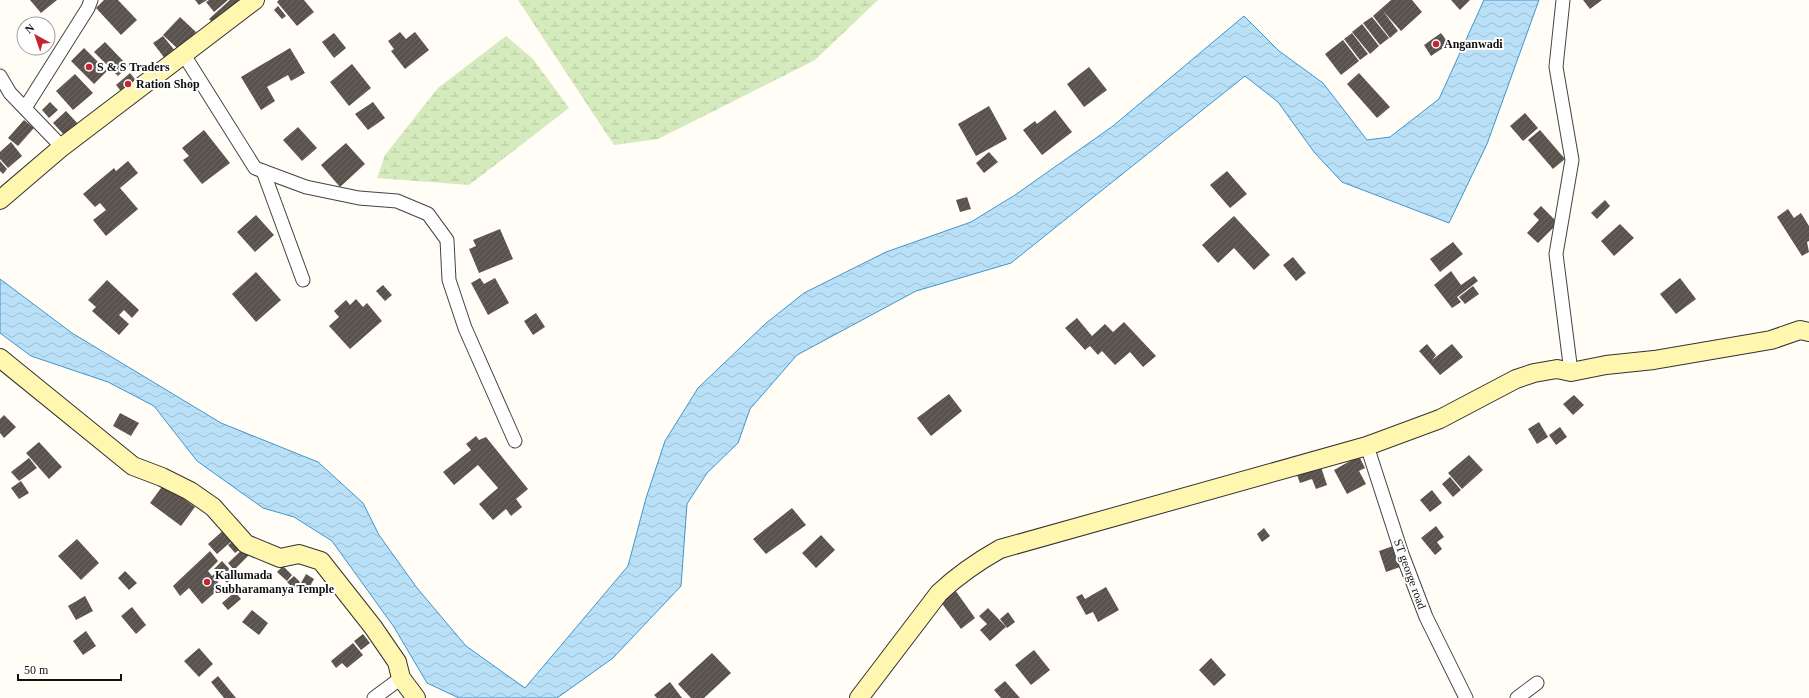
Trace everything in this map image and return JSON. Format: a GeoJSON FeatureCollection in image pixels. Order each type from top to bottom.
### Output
{"type":"FeatureCollection","features":[{"type":"Feature","properties":{"kind":"main road"},"geometry":{"type":"LineString","coordinates":[[0,200],[62,147],[255,0]]}},
{"type":"Feature","properties":{"kind":"main road"},"geometry":{"type":"LineString","coordinates":[[859,698],[939,593],[974,564],[1000,549],[1367,446],[1440,418],[1516,380],[1534,373],[1557,369],[1571,372],[1771,340],[1800,330],[1809,332]]}},
{"type":"Feature","properties":{"kind":"main road"},"geometry":{"type":"LineString","coordinates":[[0,358],[133,466],[183,488],[213,507],[246,544],[280,558],[299,554],[321,562],[373,628],[397,662],[401,678],[416,698]]}},
{"type":"Feature","properties":{"kind":"street"},"geometry":{"type":"LineString","coordinates":[[25,108],[88,8],[91,0]]}},
{"type":"Feature","properties":{"kind":"street"},"geometry":{"type":"LineString","coordinates":[[1563,0],[1556,67],[1572,160],[1556,254],[1571,372]]}},
{"type":"Feature","properties":{"kind":"street"},"geometry":{"type":"LineString","coordinates":[[184,55],[255,168],[306,187],[359,198],[397,201],[428,214],[447,240],[449,280],[465,328],[515,441]]}},
{"type":"Feature","properties":{"kind":"street"},"geometry":{"type":"LineString","coordinates":[[0,76],[10,93],[62,147]]}},
{"type":"Feature","properties":{"kind":"street"},"geometry":{"type":"LineString","coordinates":[[263,171],[303,280]]}},
{"type":"Feature","properties":{"kind":"street","name":"ST george road"},"geometry":{"type":"LineString","coordinates":[[1367,446],[1402,554],[1426,617],[1466,698]]}},
{"type":"Feature","properties":{"kind":"street"},"geometry":{"type":"LineString","coordinates":[[374,698],[401,678]]}},
{"type":"Feature","properties":{"kind":"street"},"geometry":{"type":"LineString","coordinates":[[1517,698],[1537,683]]}},
{"type":"Feature","properties":{"kind":"green space"},"geometry":{"type":"Polygon","coordinates":[[[518,0],[878,0],[815,60],[658,139],[614,145],[518,0]]]}},
{"type":"Feature","properties":{"kind":"green space"},"geometry":{"type":"Polygon","coordinates":[[[506,36],[533,59],[569,108],[469,185],[377,178],[385,155],[438,88],[506,36]]]}},
{"type":"Feature","properties":{"kind":"water"},"geometry":{"type":"Polygon","coordinates":[[[1484,0],[1539,0],[1487,144],[1449,223],[1342,182],[1314,152],[1278,102],[1245,76],[1011,263],[916,291],[797,355],[750,409],[738,443],[707,473],[687,504],[681,586],[613,658],[557,698],[459,698],[427,683],[394,627],[332,541],[294,517],[263,508],[197,461],[154,406],[108,382],[31,356],[0,333],[0,279],[72,333],[221,423],[318,462],[363,503],[379,535],[417,588],[466,646],[525,688],[628,566],[646,498],[665,441],[698,388],[765,324],[804,293],[886,252],[971,222],[1015,195],[1113,126],[1244,16],[1279,51],[1323,83],[1367,140],[1390,137],[1439,99],[1484,0]]]}},
{"type":"Feature","properties":{"kind":"building"},"geometry":{"type":"Polygon","coordinates":[[[30,0],[57,0],[41,13],[30,0]]]}},
{"type":"Feature","properties":{"kind":"building"},"geometry":{"type":"Polygon","coordinates":[[[104,0],[118,0],[137,20],[121,35],[96,8],[104,0]]]}},
{"type":"Feature","properties":{"kind":"building"},"geometry":{"type":"Polygon","coordinates":[[[195,0],[207,0],[199,5],[195,0]]]}},
{"type":"Feature","properties":{"kind":"building"},"geometry":{"type":"Polygon","coordinates":[[[209,0],[228,0],[214,12],[206,2],[209,0]]]}},
{"type":"Feature","properties":{"kind":"building"},"geometry":{"type":"Polygon","coordinates":[[[230,0],[244,0],[215,25],[209,19],[230,0]]]}},
{"type":"Feature","properties":{"kind":"building"},"geometry":{"type":"Polygon","coordinates":[[[279,0],[304,0],[314,12],[297,26],[277,2],[279,0]]]}},
{"type":"Feature","properties":{"kind":"building"},"geometry":{"type":"Polygon","coordinates":[[[1391,0],[1412,0],[1422,12],[1401,31],[1383,11],[1398,31],[1390,38],[1373,16],[1391,0]]]}},
{"type":"Feature","properties":{"kind":"building"},"geometry":{"type":"Polygon","coordinates":[[[1451,0],[1470,0],[1460,10],[1451,0]]]}},
{"type":"Feature","properties":{"kind":"building"},"geometry":{"type":"Polygon","coordinates":[[[1583,0],[1602,0],[1590,9],[1583,0]]]}},
{"type":"Feature","properties":{"kind":"building"},"geometry":{"type":"Polygon","coordinates":[[[278,6],[286,16],[282,19],[274,10],[278,6]]]}},
{"type":"Feature","properties":{"kind":"building"},"geometry":{"type":"Polygon","coordinates":[[[180,17],[196,32],[179,50],[163,35],[180,17]]]}},
{"type":"Feature","properties":{"kind":"building"},"geometry":{"type":"Polygon","coordinates":[[[1372,17],[1389,38],[1380,45],[1363,23],[1372,17]]]}},
{"type":"Feature","properties":{"kind":"building"},"geometry":{"type":"Polygon","coordinates":[[[1362,24],[1379,46],[1370,54],[1352,32],[1362,24]]]}},
{"type":"Feature","properties":{"kind":"building"},"geometry":{"type":"Polygon","coordinates":[[[400,32],[406,39],[415,32],[429,50],[405,69],[391,51],[394,49],[388,41],[400,32]]]}},
{"type":"Feature","properties":{"kind":"building"},"geometry":{"type":"Polygon","coordinates":[[[334,33],[346,48],[334,58],[322,42],[334,33]]]}},
{"type":"Feature","properties":{"kind":"building"},"geometry":{"type":"Polygon","coordinates":[[[1352,33],[1368,54],[1360,60],[1344,39],[1352,33]]]}},
{"type":"Feature","properties":{"kind":"building","name":"Anganwadi"},"geometry":{"type":"Polygon","coordinates":[[[1441,33],[1449,44],[1431,56],[1424,45],[1441,33]]]}},
{"type":"Feature","properties":{"kind":"building"},"geometry":{"type":"Polygon","coordinates":[[[163,36],[176,52],[166,60],[153,43],[163,36]]]}},
{"type":"Feature","properties":{"kind":"building"},"geometry":{"type":"Polygon","coordinates":[[[1343,40],[1359,61],[1341,75],[1325,54],[1343,40]]]}},
{"type":"Feature","properties":{"kind":"building"},"geometry":{"type":"Polygon","coordinates":[[[105,42],[128,66],[118,76],[94,52],[105,42]]]}},
{"type":"Feature","properties":{"kind":"building"},"geometry":{"type":"Polygon","coordinates":[[[84,48],[107,71],[94,84],[71,61],[84,48]]]}},
{"type":"Feature","properties":{"kind":"building"},"geometry":{"type":"Polygon","coordinates":[[[290,48],[305,73],[291,81],[288,75],[267,87],[275,101],[261,110],[241,77],[290,48]]]}},
{"type":"Feature","properties":{"kind":"building"},"geometry":{"type":"Polygon","coordinates":[[[352,64],[371,88],[349,106],[330,82],[352,64]]]}},
{"type":"Feature","properties":{"kind":"building"},"geometry":{"type":"Polygon","coordinates":[[[1089,67],[1107,90],[1084,107],[1067,84],[1089,67]]]}},
{"type":"Feature","properties":{"kind":"building","name":"Ration Shop"},"geometry":{"type":"Polygon","coordinates":[[[130,73],[139,84],[125,96],[116,85],[130,73]]]}},
{"type":"Feature","properties":{"kind":"building"},"geometry":{"type":"Polygon","coordinates":[[[1359,73],[1390,107],[1377,118],[1347,84],[1359,73]]]}},
{"type":"Feature","properties":{"kind":"building"},"geometry":{"type":"Polygon","coordinates":[[[75,74],[93,93],[73,110],[56,91],[75,74]]]}},
{"type":"Feature","properties":{"kind":"building"},"geometry":{"type":"Polygon","coordinates":[[[50,102],[58,110],[49,118],[42,110],[50,102]]]}},
{"type":"Feature","properties":{"kind":"building"},"geometry":{"type":"Polygon","coordinates":[[[373,102],[385,118],[368,130],[355,114],[373,102]]]}},
{"type":"Feature","properties":{"kind":"building"},"geometry":{"type":"Polygon","coordinates":[[[989,106],[1007,139],[976,156],[958,124],[989,106]]]}},
{"type":"Feature","properties":{"kind":"building"},"geometry":{"type":"Polygon","coordinates":[[[1055,110],[1072,132],[1042,155],[1023,130],[1035,121],[1037,124],[1055,110]]]}},
{"type":"Feature","properties":{"kind":"building"},"geometry":{"type":"Polygon","coordinates":[[[66,111],[81,127],[68,139],[53,123],[66,111]]]}},
{"type":"Feature","properties":{"kind":"building"},"geometry":{"type":"Polygon","coordinates":[[[1525,113],[1538,128],[1523,141],[1510,126],[1525,113]]]}},
{"type":"Feature","properties":{"kind":"building"},"geometry":{"type":"Polygon","coordinates":[[[24,120],[34,128],[18,146],[8,138],[24,120]]]}},
{"type":"Feature","properties":{"kind":"building"},"geometry":{"type":"Polygon","coordinates":[[[298,127],[317,148],[302,161],[283,140],[298,127]]]}},
{"type":"Feature","properties":{"kind":"building"},"geometry":{"type":"Polygon","coordinates":[[[204,130],[230,163],[202,184],[183,160],[189,156],[182,148],[204,130]]]}},
{"type":"Feature","properties":{"kind":"building"},"geometry":{"type":"Polygon","coordinates":[[[1540,130],[1565,159],[1553,169],[1528,140],[1540,130]]]}},
{"type":"Feature","properties":{"kind":"building"},"geometry":{"type":"Polygon","coordinates":[[[11,142],[22,156],[8,168],[0,159],[0,152],[11,142]]]}},
{"type":"Feature","properties":{"kind":"building"},"geometry":{"type":"Polygon","coordinates":[[[346,143],[365,164],[340,187],[321,165],[346,143]]]}},
{"type":"Feature","properties":{"kind":"building"},"geometry":{"type":"Polygon","coordinates":[[[989,152],[998,162],[984,173],[976,163],[989,152]]]}},
{"type":"Feature","properties":{"kind":"building"},"geometry":{"type":"Polygon","coordinates":[[[0,161],[7,169],[3,174],[0,171],[0,161]]]}},
{"type":"Feature","properties":{"kind":"building"},"geometry":{"type":"Polygon","coordinates":[[[128,161],[138,173],[120,188],[138,209],[106,236],[93,220],[106,210],[100,203],[95,207],[83,194],[114,168],[116,171],[128,161]]]}},
{"type":"Feature","properties":{"kind":"building"},"geometry":{"type":"Polygon","coordinates":[[[1227,171],[1247,194],[1230,208],[1210,185],[1227,171]]]}},
{"type":"Feature","properties":{"kind":"building"},"geometry":{"type":"Polygon","coordinates":[[[967,197],[971,209],[960,212],[956,200],[967,197]]]}},
{"type":"Feature","properties":{"kind":"building"},"geometry":{"type":"Polygon","coordinates":[[[1605,200],[1610,206],[1597,219],[1591,213],[1605,200]]]}},
{"type":"Feature","properties":{"kind":"building"},"geometry":{"type":"Polygon","coordinates":[[[1541,206],[1558,223],[1538,243],[1527,233],[1539,220],[1533,214],[1541,206]]]}},
{"type":"Feature","properties":{"kind":"building"},"geometry":{"type":"Polygon","coordinates":[[[1788,209],[1794,218],[1801,213],[1809,226],[1809,241],[1807,242],[1809,252],[1802,256],[1777,217],[1788,209]]]}},
{"type":"Feature","properties":{"kind":"building"},"geometry":{"type":"Polygon","coordinates":[[[256,215],[274,235],[255,252],[237,232],[256,215]]]}},
{"type":"Feature","properties":{"kind":"building"},"geometry":{"type":"Polygon","coordinates":[[[1234,216],[1270,255],[1254,270],[1234,248],[1218,263],[1202,245],[1234,216]]]}},
{"type":"Feature","properties":{"kind":"building"},"geometry":{"type":"Polygon","coordinates":[[[1620,224],[1634,238],[1614,256],[1601,241],[1620,224]]]}},
{"type":"Feature","properties":{"kind":"building"},"geometry":{"type":"Polygon","coordinates":[[[500,229],[513,259],[479,273],[469,249],[476,246],[473,240],[500,229]]]}},
{"type":"Feature","properties":{"kind":"building"},"geometry":{"type":"Polygon","coordinates":[[[1453,242],[1463,254],[1440,272],[1430,259],[1453,242]]]}},
{"type":"Feature","properties":{"kind":"building"},"geometry":{"type":"Polygon","coordinates":[[[1293,257],[1306,273],[1296,281],[1283,265],[1293,257]]]}},
{"type":"Feature","properties":{"kind":"building"},"geometry":{"type":"Polygon","coordinates":[[[1451,271],[1461,285],[1474,276],[1478,281],[1457,297],[1461,302],[1452,308],[1434,285],[1451,271]]]}},
{"type":"Feature","properties":{"kind":"building"},"geometry":{"type":"Polygon","coordinates":[[[256,272],[281,300],[256,322],[232,294],[256,272]]]}},
{"type":"Feature","properties":{"kind":"building"},"geometry":{"type":"Polygon","coordinates":[[[480,278],[484,284],[495,278],[509,303],[488,315],[471,283],[480,278]]]}},
{"type":"Feature","properties":{"kind":"building"},"geometry":{"type":"Polygon","coordinates":[[[1680,278],[1696,299],[1676,314],[1660,294],[1680,278]]]}},
{"type":"Feature","properties":{"kind":"building"},"geometry":{"type":"Polygon","coordinates":[[[107,280],[139,310],[132,318],[124,310],[119,315],[129,324],[119,335],[92,311],[96,307],[88,300],[107,280]]]}},
{"type":"Feature","properties":{"kind":"building"},"geometry":{"type":"Polygon","coordinates":[[[383,285],[392,295],[385,301],[376,291],[383,285]]]}},
{"type":"Feature","properties":{"kind":"building"},"geometry":{"type":"Polygon","coordinates":[[[1473,286],[1479,294],[1465,304],[1459,297],[1473,286]]]}},
{"type":"Feature","properties":{"kind":"building"},"geometry":{"type":"Polygon","coordinates":[[[356,299],[363,307],[367,303],[382,321],[350,349],[329,326],[339,317],[334,311],[346,300],[350,305],[356,299]]]}},
{"type":"Feature","properties":{"kind":"building"},"geometry":{"type":"Polygon","coordinates":[[[536,313],[545,327],[533,335],[524,321],[536,313]]]}},
{"type":"Feature","properties":{"kind":"building"},"geometry":{"type":"Polygon","coordinates":[[[1077,318],[1092,336],[1105,324],[1113,332],[1124,322],[1156,356],[1143,367],[1130,352],[1115,365],[1102,351],[1098,355],[1090,346],[1085,350],[1065,328],[1077,318]]]}},
{"type":"Feature","properties":{"kind":"building"},"geometry":{"type":"Polygon","coordinates":[[[1427,344],[1436,355],[1432,360],[1452,344],[1463,357],[1440,375],[1419,351],[1427,344]]]}},
{"type":"Feature","properties":{"kind":"building"},"geometry":{"type":"Polygon","coordinates":[[[949,394],[962,411],[931,436],[917,418],[949,394]]]}},
{"type":"Feature","properties":{"kind":"building"},"geometry":{"type":"Polygon","coordinates":[[[1574,395],[1584,405],[1573,415],[1563,404],[1574,395]]]}},
{"type":"Feature","properties":{"kind":"building"},"geometry":{"type":"Polygon","coordinates":[[[120,413],[139,423],[131,436],[113,426],[120,413]]]}},
{"type":"Feature","properties":{"kind":"building"},"geometry":{"type":"Polygon","coordinates":[[[4,415],[16,427],[4,438],[0,433],[0,419],[4,415]]]}},
{"type":"Feature","properties":{"kind":"building"},"geometry":{"type":"Polygon","coordinates":[[[1539,422],[1548,437],[1537,444],[1528,429],[1539,422]]]}},
{"type":"Feature","properties":{"kind":"building"},"geometry":{"type":"Polygon","coordinates":[[[1560,427],[1567,437],[1556,445],[1549,435],[1560,427]]]}},
{"type":"Feature","properties":{"kind":"building"},"geometry":{"type":"Polygon","coordinates":[[[476,436],[479,440],[486,437],[528,489],[516,499],[522,507],[511,516],[506,509],[493,520],[479,504],[498,488],[478,465],[454,485],[443,472],[471,450],[466,444],[476,436]]]}},
{"type":"Feature","properties":{"kind":"building"},"geometry":{"type":"Polygon","coordinates":[[[39,442],[62,467],[49,479],[26,453],[39,442]]]}},
{"type":"Feature","properties":{"kind":"building"},"geometry":{"type":"Polygon","coordinates":[[[1469,455],[1483,470],[1462,489],[1448,473],[1469,455]]]}},
{"type":"Feature","properties":{"kind":"building"},"geometry":{"type":"Polygon","coordinates":[[[1359,456],[1365,468],[1359,471],[1366,484],[1347,494],[1334,470],[1359,456]]]}},
{"type":"Feature","properties":{"kind":"building"},"geometry":{"type":"Polygon","coordinates":[[[29,458],[37,468],[19,481],[11,472],[29,458]]]}},
{"type":"Feature","properties":{"kind":"building"},"geometry":{"type":"Polygon","coordinates":[[[1321,467],[1327,485],[1316,489],[1312,479],[1300,483],[1297,475],[1321,467]]]}},
{"type":"Feature","properties":{"kind":"building"},"geometry":{"type":"Polygon","coordinates":[[[1450,477],[1461,490],[1453,497],[1442,484],[1450,477]]]}},
{"type":"Feature","properties":{"kind":"building"},"geometry":{"type":"Polygon","coordinates":[[[21,481],[29,493],[19,499],[11,488],[21,481]]]}},
{"type":"Feature","properties":{"kind":"building"},"geometry":{"type":"Polygon","coordinates":[[[164,484],[195,507],[181,526],[150,503],[164,484]]]}},
{"type":"Feature","properties":{"kind":"building"},"geometry":{"type":"Polygon","coordinates":[[[1432,490],[1442,503],[1430,512],[1420,500],[1432,490]]]}},
{"type":"Feature","properties":{"kind":"building"},"geometry":{"type":"Polygon","coordinates":[[[792,508],[806,525],[766,554],[753,539],[792,508]]]}},
{"type":"Feature","properties":{"kind":"building"},"geometry":{"type":"Polygon","coordinates":[[[1436,526],[1444,537],[1437,542],[1442,549],[1435,555],[1421,538],[1436,526]]]}},
{"type":"Feature","properties":{"kind":"building"},"geometry":{"type":"Polygon","coordinates":[[[226,528],[235,538],[217,554],[208,544],[226,528]]]}},
{"type":"Feature","properties":{"kind":"building"},"geometry":{"type":"Polygon","coordinates":[[[1264,528],[1270,536],[1262,542],[1257,534],[1264,528]]]}},
{"type":"Feature","properties":{"kind":"building"},"geometry":{"type":"Polygon","coordinates":[[[821,535],[835,550],[816,568],[802,553],[821,535]]]}},
{"type":"Feature","properties":{"kind":"building"},"geometry":{"type":"Polygon","coordinates":[[[236,538],[244,546],[235,553],[228,545],[236,538]]]}},
{"type":"Feature","properties":{"kind":"building"},"geometry":{"type":"Polygon","coordinates":[[[77,539],[99,563],[81,580],[58,556],[77,539]]]}},
{"type":"Feature","properties":{"kind":"building"},"geometry":{"type":"Polygon","coordinates":[[[246,546],[252,552],[234,570],[228,563],[246,546]]]}},
{"type":"Feature","properties":{"kind":"building"},"geometry":{"type":"Polygon","coordinates":[[[1393,546],[1400,567],[1386,572],[1379,551],[1393,546]]]}},
{"type":"Feature","properties":{"kind":"building"},"geometry":{"type":"Polygon","coordinates":[[[210,551],[218,561],[208,571],[212,576],[217,572],[214,569],[222,561],[235,575],[227,583],[222,577],[217,581],[221,587],[202,604],[189,588],[180,596],[173,586],[210,551]]]}},
{"type":"Feature","properties":{"kind":"building"},"geometry":{"type":"Polygon","coordinates":[[[283,566],[292,575],[287,581],[277,572],[283,566]]]}},
{"type":"Feature","properties":{"kind":"building"},"geometry":{"type":"Polygon","coordinates":[[[125,571],[137,583],[129,590],[118,578],[125,571]]]}},
{"type":"Feature","properties":{"kind":"building"},"geometry":{"type":"Polygon","coordinates":[[[306,574],[314,579],[309,588],[301,583],[306,574]]]}},
{"type":"Feature","properties":{"kind":"building"},"geometry":{"type":"Polygon","coordinates":[[[294,576],[300,582],[294,589],[287,582],[294,576]]]}},
{"type":"Feature","properties":{"kind":"building"},"geometry":{"type":"Polygon","coordinates":[[[1106,587],[1119,610],[1098,622],[1093,612],[1086,615],[1076,597],[1082,594],[1085,599],[1106,587]]]}},
{"type":"Feature","properties":{"kind":"building"},"geometry":{"type":"Polygon","coordinates":[[[955,590],[975,618],[961,629],[940,601],[955,590]]]}},
{"type":"Feature","properties":{"kind":"building"},"geometry":{"type":"Polygon","coordinates":[[[235,592],[241,599],[228,610],[222,603],[235,592]]]}},
{"type":"Feature","properties":{"kind":"building"},"geometry":{"type":"Polygon","coordinates":[[[85,596],[93,611],[76,620],[68,606],[85,596]]]}},
{"type":"Feature","properties":{"kind":"building"},"geometry":{"type":"Polygon","coordinates":[[[132,607],[146,625],[136,634],[121,616],[132,607]]]}},
{"type":"Feature","properties":{"kind":"building"},"geometry":{"type":"Polygon","coordinates":[[[988,608],[1006,627],[990,641],[980,630],[987,624],[979,616],[988,608]]]}},
{"type":"Feature","properties":{"kind":"building"},"geometry":{"type":"Polygon","coordinates":[[[252,610],[268,623],[259,635],[242,622],[252,610]]]}},
{"type":"Feature","properties":{"kind":"building"},"geometry":{"type":"Polygon","coordinates":[[[1008,612],[1015,622],[1007,628],[1000,619],[1008,612]]]}},
{"type":"Feature","properties":{"kind":"building"},"geometry":{"type":"Polygon","coordinates":[[[86,631],[96,646],[83,655],[73,641],[86,631]]]}},
{"type":"Feature","properties":{"kind":"building"},"geometry":{"type":"Polygon","coordinates":[[[363,634],[370,643],[361,650],[354,641],[363,634]]]}},
{"type":"Feature","properties":{"kind":"building"},"geometry":{"type":"Polygon","coordinates":[[[353,643],[363,655],[347,668],[342,663],[336,668],[331,661],[353,643]]]}},
{"type":"Feature","properties":{"kind":"building"},"geometry":{"type":"Polygon","coordinates":[[[199,648],[213,664],[199,677],[184,661],[199,648]]]}},
{"type":"Feature","properties":{"kind":"building"},"geometry":{"type":"Polygon","coordinates":[[[1034,650],[1050,670],[1031,685],[1015,665],[1034,650]]]}},
{"type":"Feature","properties":{"kind":"building"},"geometry":{"type":"Polygon","coordinates":[[[712,653],[731,673],[704,698],[691,698],[678,684],[712,653]]]}},
{"type":"Feature","properties":{"kind":"building"},"geometry":{"type":"Polygon","coordinates":[[[1211,658],[1226,675],[1214,686],[1199,670],[1211,658]]]}},
{"type":"Feature","properties":{"kind":"building"},"geometry":{"type":"Polygon","coordinates":[[[218,676],[236,698],[224,698],[211,682],[218,676]]]}},
{"type":"Feature","properties":{"kind":"building"},"geometry":{"type":"Polygon","coordinates":[[[1005,681],[1020,698],[1001,698],[994,690],[1005,681]]]}},
{"type":"Feature","properties":{"kind":"building"},"geometry":{"type":"Polygon","coordinates":[[[670,682],[682,698],[657,698],[654,695],[670,682]]]}},
{"type":"Feature","properties":{"kind":"place","name":"Anganwadi"},"geometry":{"type":"Point","coordinates":[1436,44]}},
{"type":"Feature","properties":{"kind":"place","name":"S & S Traders"},"geometry":{"type":"Point","coordinates":[89,67]}},
{"type":"Feature","properties":{"kind":"place","name":"Ration Shop"},"geometry":{"type":"Point","coordinates":[128,84]}},
{"type":"Feature","properties":{"kind":"place","name":"Kallumada Subharamanya Temple"},"geometry":{"type":"Point","coordinates":[207,582]}}]}
